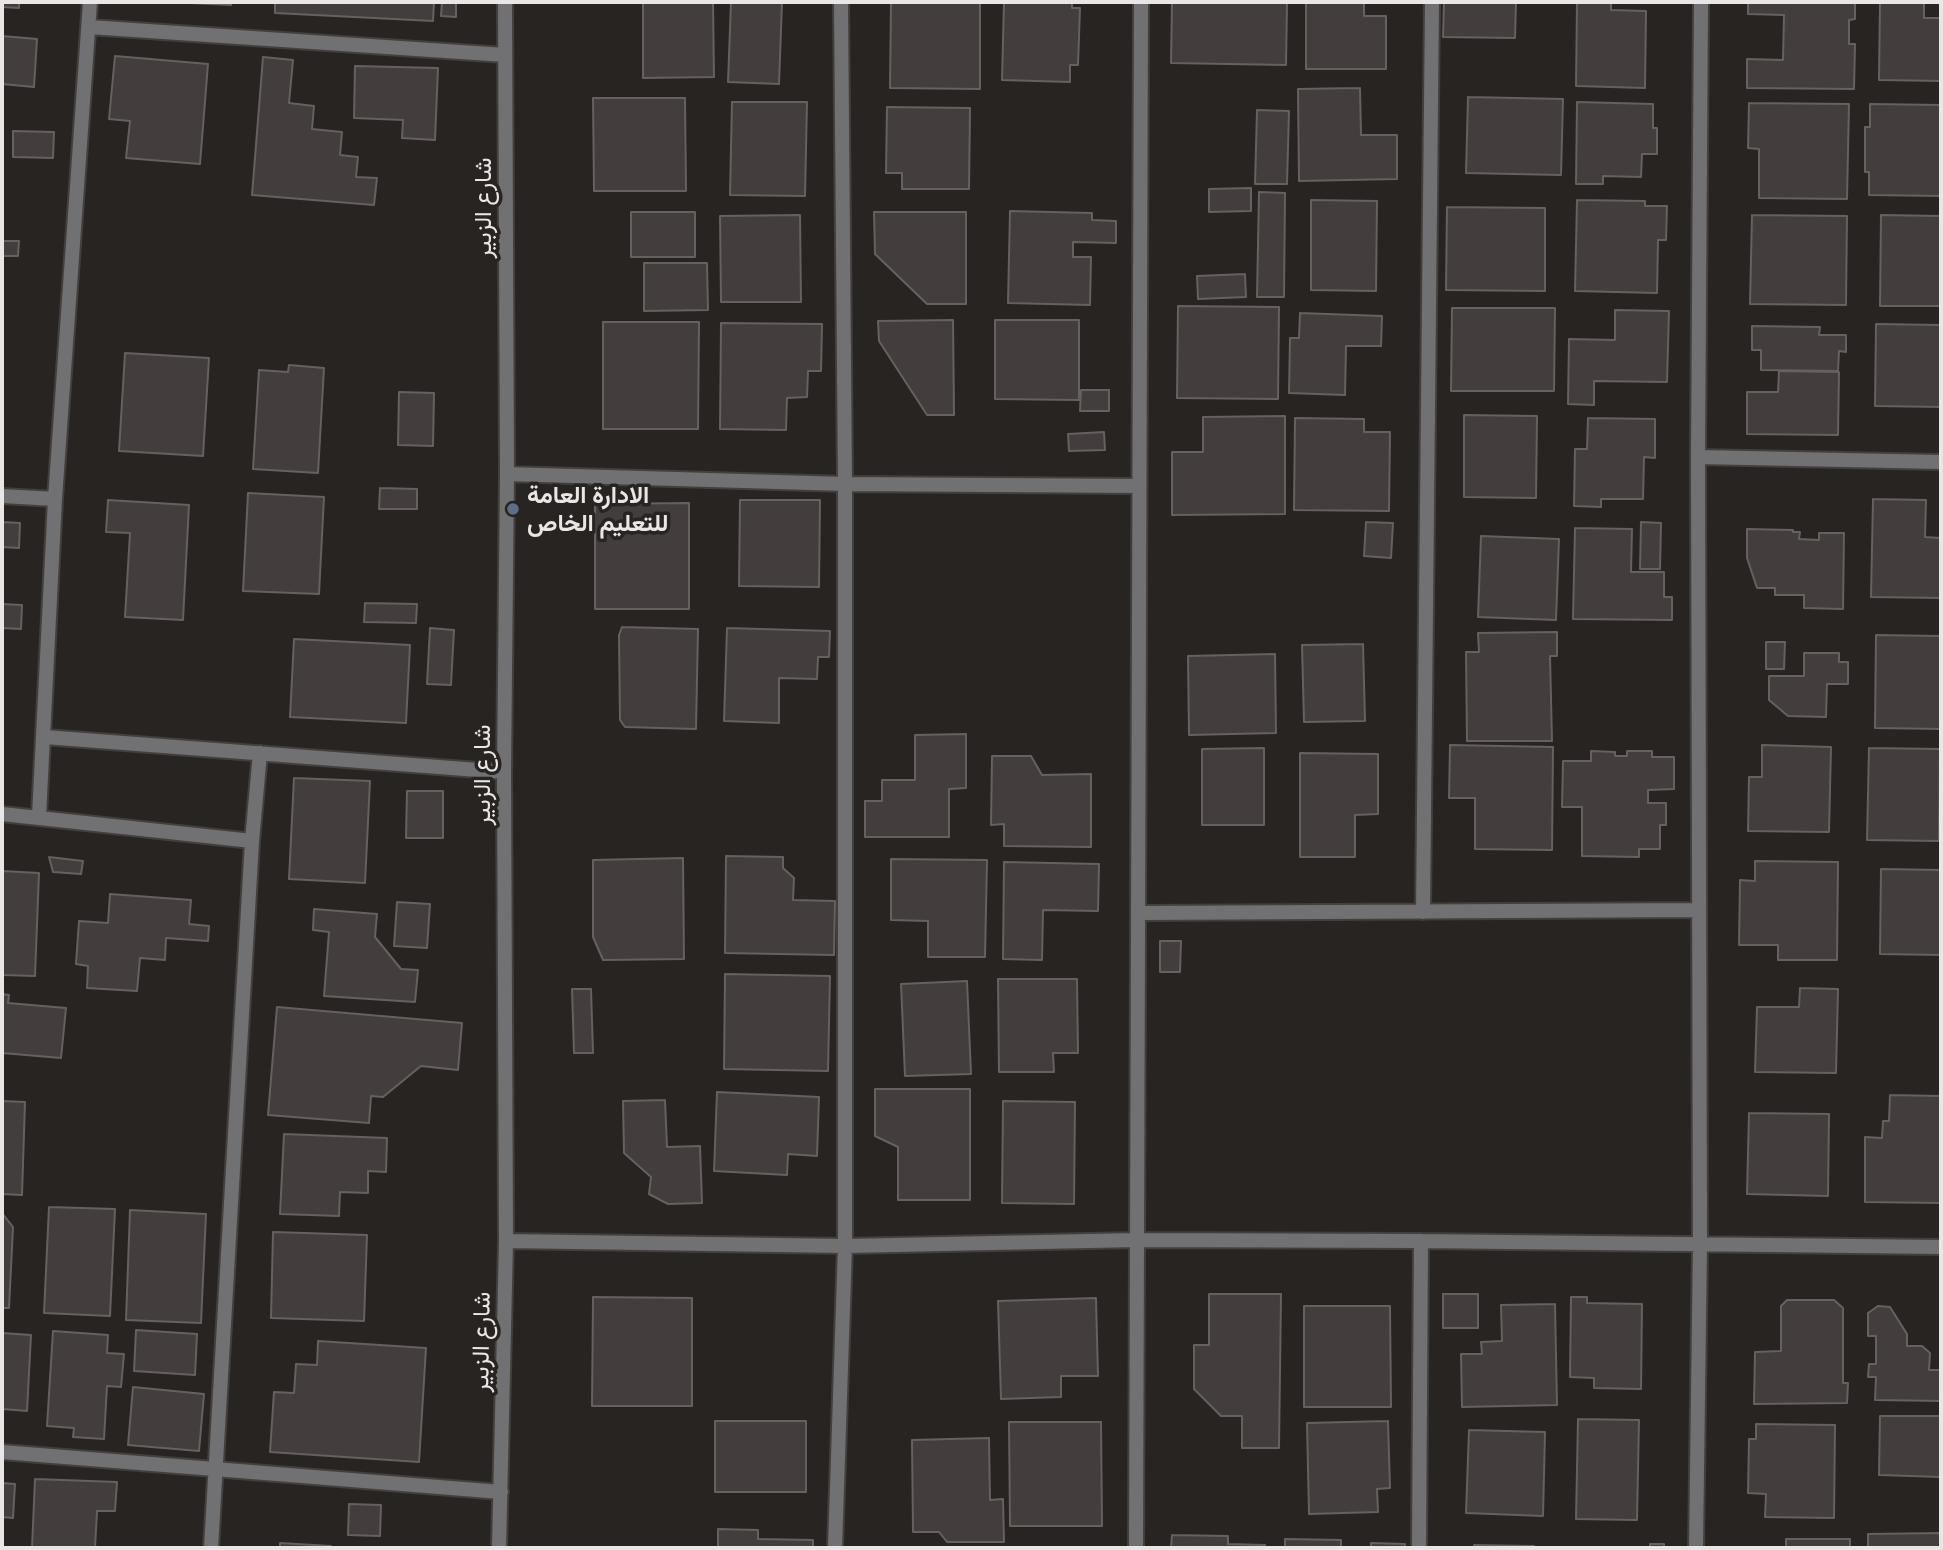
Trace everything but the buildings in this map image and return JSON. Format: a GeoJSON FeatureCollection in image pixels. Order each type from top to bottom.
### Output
{"type":"FeatureCollection","features":[{"type":"Feature","properties":{"kind":"street"},"geometry":{"type":"LineString","coordinates":[[39,816],[55,499],[90,2]]}},
{"type":"Feature","properties":{"kind":"street","name":"شارع الزبير"},"geometry":{"type":"LineString","coordinates":[[499,1548],[506,1241],[505,2]]}},
{"type":"Feature","properties":{"kind":"street"},"geometry":{"type":"LineString","coordinates":[[835,1548],[845,1247],[845,484],[841,2]]}},
{"type":"Feature","properties":{"kind":"street"},"geometry":{"type":"LineString","coordinates":[[1136,1548],[1141,2]]}},
{"type":"Feature","properties":{"kind":"street"},"geometry":{"type":"LineString","coordinates":[[1423,912],[1432,2]]}},
{"type":"Feature","properties":{"kind":"street"},"geometry":{"type":"LineString","coordinates":[[1696,1548],[1700,1244],[1698,457],[1701,2]]}},
{"type":"Feature","properties":{"kind":"street"},"geometry":{"type":"LineString","coordinates":[[89,27],[505,55]]}},
{"type":"Feature","properties":{"kind":"street"},"geometry":{"type":"LineString","coordinates":[[1698,457],[1941,462]]}},
{"type":"Feature","properties":{"kind":"street"},"geometry":{"type":"LineString","coordinates":[[507,474],[845,484],[1139,486]]}},
{"type":"Feature","properties":{"kind":"street"},"geometry":{"type":"LineString","coordinates":[[2,496],[55,499]]}},
{"type":"Feature","properties":{"kind":"street"},"geometry":{"type":"LineString","coordinates":[[45,737],[504,772]]}},
{"type":"Feature","properties":{"kind":"street"},"geometry":{"type":"LineString","coordinates":[[211,1548],[251,841],[260,754]]}},
{"type":"Feature","properties":{"kind":"street"},"geometry":{"type":"LineString","coordinates":[[2,814],[251,841]]}},
{"type":"Feature","properties":{"kind":"street"},"geometry":{"type":"LineString","coordinates":[[1139,913],[1699,910]]}},
{"type":"Feature","properties":{"kind":"street"},"geometry":{"type":"LineString","coordinates":[[506,1241],[845,1247],[1139,1240],[1941,1247]]}},
{"type":"Feature","properties":{"kind":"street"},"geometry":{"type":"LineString","coordinates":[[1419,1548],[1421,1241]]}},
{"type":"Feature","properties":{"kind":"street"},"geometry":{"type":"LineString","coordinates":[[2,1451],[500,1492]]}},
{"type":"Feature","properties":{"kind":"place","name":"الادارة العامة للتعليم الخاص"},"geometry":{"type":"Point","coordinates":[513,509]}}]}
